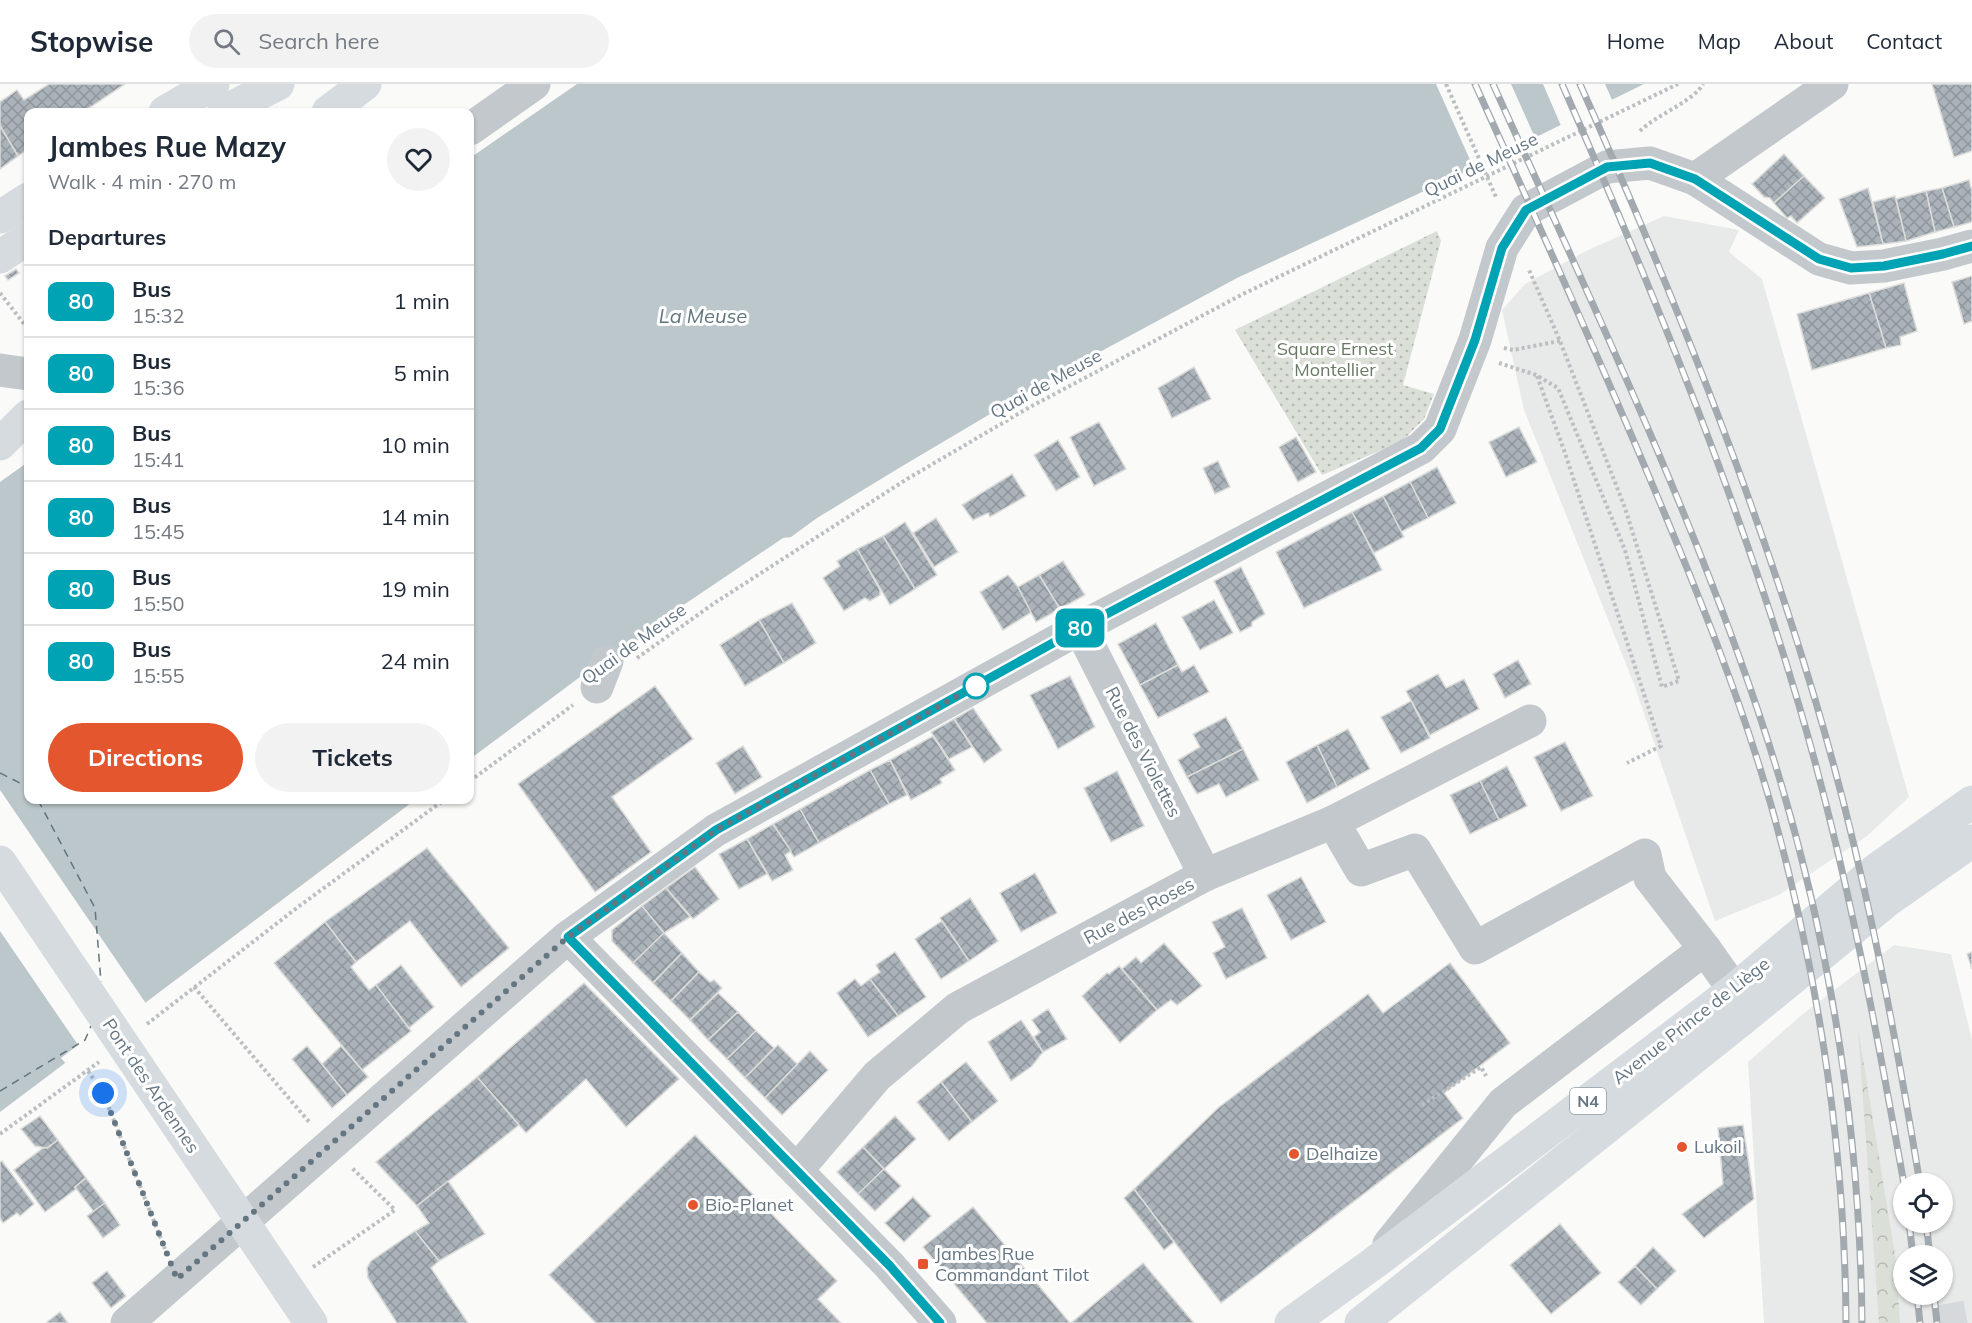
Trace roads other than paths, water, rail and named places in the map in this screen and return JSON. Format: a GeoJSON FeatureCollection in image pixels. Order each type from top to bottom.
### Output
{"type":"FeatureCollection","features":[{"type":"Feature","properties":{"kind":"main road"},"geometry":{"type":"LineString","coordinates":[[231,108],[278,84]]}},
{"type":"Feature","properties":{"kind":"main road"},"geometry":{"type":"LineString","coordinates":[[333,108],[365,84]]}},
{"type":"Feature","properties":{"kind":"main road"},"geometry":{"type":"LineString","coordinates":[[171,108],[200,87]]}},
{"type":"Feature","properties":{"kind":"main road"},"geometry":{"type":"LineString","coordinates":[[0,217],[24,202]]}},
{"type":"Feature","properties":{"kind":"main road"},"geometry":{"type":"LineString","coordinates":[[0,257],[24,241]]}},
{"type":"Feature","properties":{"kind":"main road"},"geometry":{"type":"LineString","coordinates":[[0,444],[24,420]]}},
{"type":"Feature","properties":{"kind":"main road","name":"Avenue Prince de Liège"},"geometry":{"type":"LineString","coordinates":[[1292,1323],[1734,990],[1877,869],[1972,802]]}},
{"type":"Feature","properties":{"kind":"main road","name":"Avenue Prince de Liège"},"geometry":{"type":"LineString","coordinates":[[1361,1323],[1888,900],[1972,841]]}},
{"type":"Feature","properties":{"kind":"main road","name":"Pont des Ardennes"},"geometry":{"type":"LineString","coordinates":[[0,862],[306,1317]]}},
{"type":"Feature","properties":{"kind":"street"},"geometry":{"type":"LineString","coordinates":[[474,126],[534,84]]}},
{"type":"Feature","properties":{"kind":"street"},"geometry":{"type":"LineString","coordinates":[[1695,179],[1832,84]]}},
{"type":"Feature","properties":{"kind":"street"},"geometry":{"type":"LineString","coordinates":[[126,1323],[568,937],[716,830],[1080,628],[1421,448],[1440,429],[1470,353],[1502,248],[1526,210],[1607,167],[1650,163],[1695,179],[1819,259],[1851,268],[1884,266],[1972,246]]}},
{"type":"Feature","properties":{"kind":"street"},"geometry":{"type":"LineString","coordinates":[[0,370],[24,373]]}},
{"type":"Feature","properties":{"kind":"street","name":"Rue des Violettes"},"geometry":{"type":"LineString","coordinates":[[1080,628],[1205,875]]}},
{"type":"Feature","properties":{"kind":"street","name":"Rue des Roses"},"geometry":{"type":"LineString","coordinates":[[796,1170],[877,1076],[958,1008],[1205,875],[1333,822],[1530,721]]}},
{"type":"Feature","properties":{"kind":"street"},"geometry":{"type":"LineString","coordinates":[[1333,822],[1361,870],[1415,850],[1475,948],[1645,855],[1650,878],[1734,990]]}},
{"type":"Feature","properties":{"kind":"street"},"geometry":{"type":"LineString","coordinates":[[568,937],[889,1265],[940,1323]]}},
{"type":"Feature","properties":{"kind":"street"},"geometry":{"type":"LineString","coordinates":[[1374,1263],[1503,1103],[1705,949]]}},
{"type":"Feature","properties":{"kind":"water","name":"La Meuse"},"geometry":{"type":"Polygon","coordinates":[[[577,84],[1644,84],[1463,173],[1237,278],[1046,381],[817,518],[791,537],[783,538],[682,606],[610,662],[604,659],[474,756],[474,155],[577,84]]]}},
{"type":"Feature","properties":{"kind":"water"},"geometry":{"type":"Polygon","coordinates":[[[24,465],[24,804],[410,804],[0,1112],[0,482],[24,465]]]}},
{"type":"Feature","properties":{"kind":"tunnel"},"geometry":{"type":"LineString","coordinates":[[1934,1323],[1972,1316]]}},
{"type":"Feature","properties":{"kind":"railway"},"geometry":{"type":"LineString","coordinates":[[1475,84],[1591,342],[1674,536],[1747,727],[1771,805],[1802,932],[1826,1062],[1840,1192],[1846,1323]]}},
{"type":"Feature","properties":{"kind":"railway"},"geometry":{"type":"LineString","coordinates":[[1493,84],[1665,469],[1728,626],[1780,780],[1819,933],[1846,1088],[1860,1245],[1862,1323]]}},
{"type":"Feature","properties":{"kind":"railway"},"geometry":{"type":"LineString","coordinates":[[1562,84],[1628,236],[1690,389],[1747,544],[1798,702],[1845,881],[1902,1173]]}},
{"type":"Feature","properties":{"kind":"railway"},"geometry":{"type":"LineString","coordinates":[[1580,84],[1677,310],[1707,386],[1790,618],[1831,756],[1862,877],[1899,1061],[1918,1173]]}},
{"type":"Feature","properties":{"kind":"railway"},"geometry":{"type":"LineString","coordinates":[[1910,1233],[1912,1245]]}},
{"type":"Feature","properties":{"kind":"railway"},"geometry":{"type":"LineString","coordinates":[[1927,1233],[1929,1245]]}},
{"type":"Feature","properties":{"kind":"railway"},"geometry":{"type":"LineString","coordinates":[[1918,1305],[1920,1323]]}},
{"type":"Feature","properties":{"kind":"railway"},"geometry":{"type":"LineString","coordinates":[[1935,1305],[1937,1323]]}},
{"type":"Feature","properties":{"kind":"place","name":"Lukoil"},"geometry":{"type":"Point","coordinates":[1682,1147]}},
{"type":"Feature","properties":{"kind":"place","name":"Delhaize"},"geometry":{"type":"Point","coordinates":[1294,1154]}},
{"type":"Feature","properties":{"kind":"place","name":"Bio-Planet"},"geometry":{"type":"Point","coordinates":[693,1205]}},
{"type":"Feature","properties":{"kind":"place","name":"Jambes Rue Commandant Tilot"},"geometry":{"type":"Point","coordinates":[923,1264]}},
{"type":"Feature","properties":{"kind":"park label","name":"Square Ernest Montellier"},"geometry":{"type":"Point","coordinates":[1335,359]}}]}
